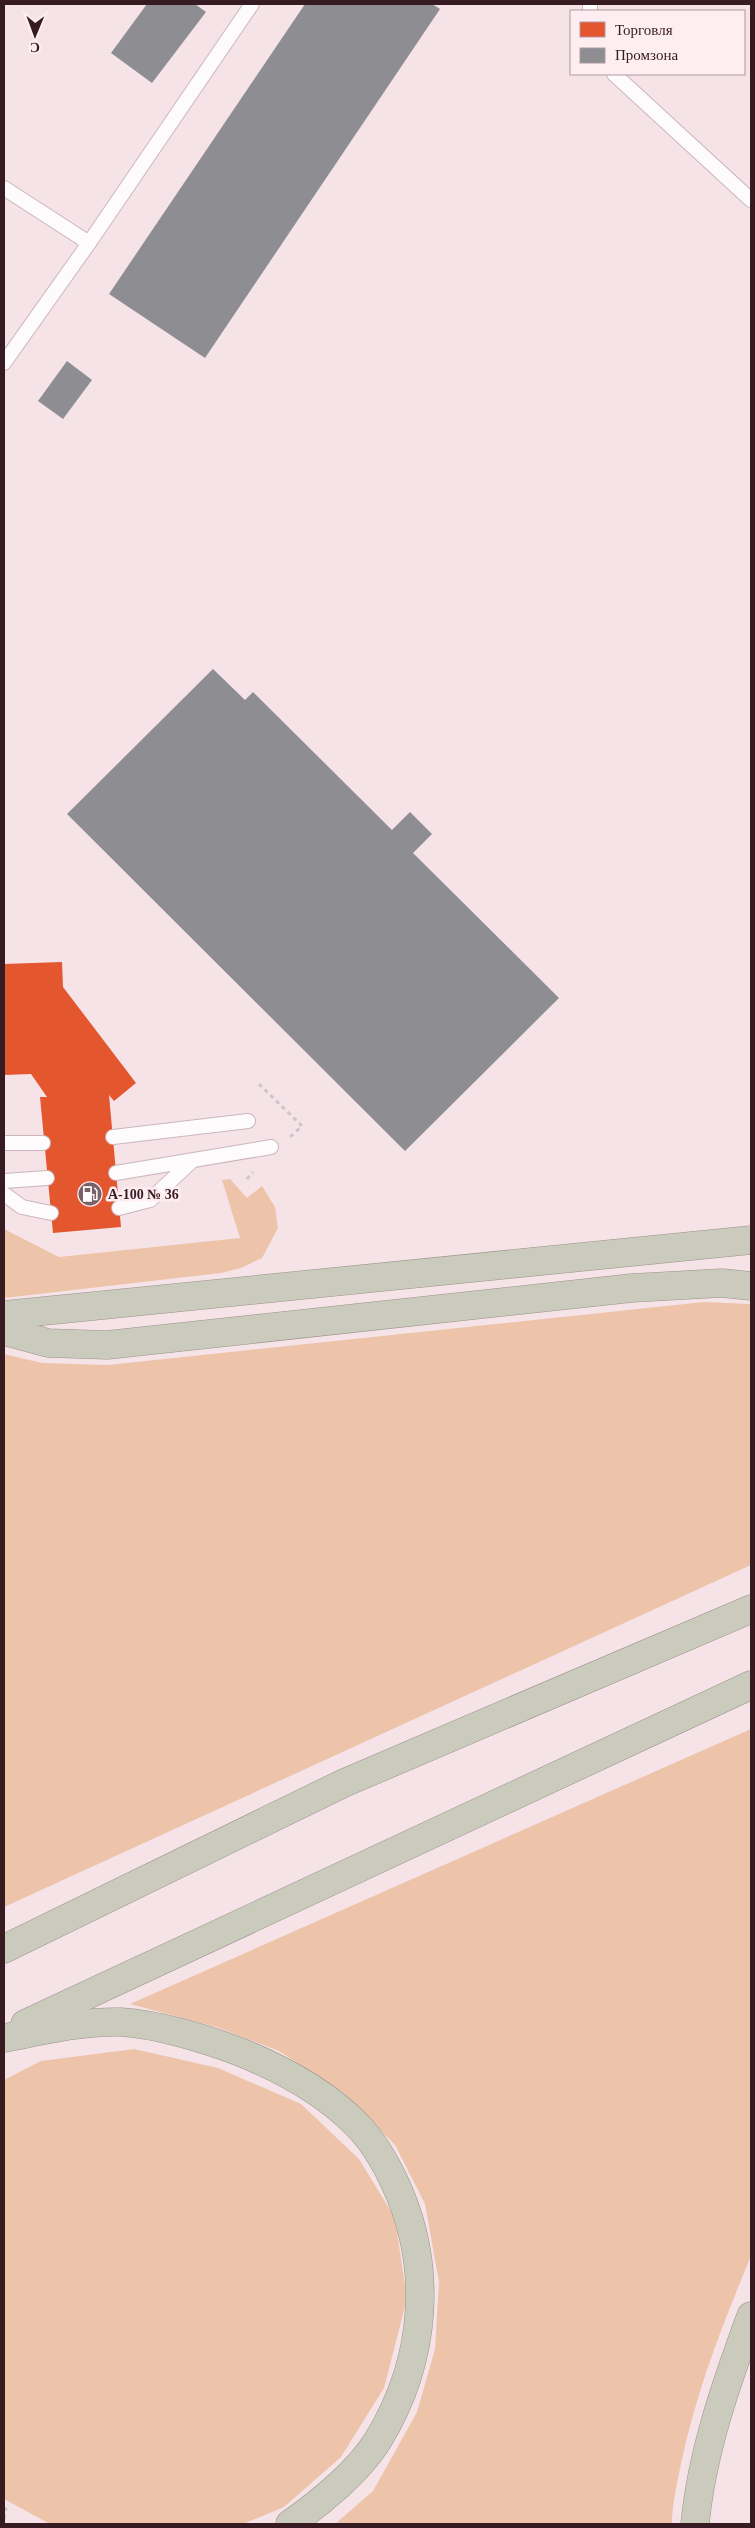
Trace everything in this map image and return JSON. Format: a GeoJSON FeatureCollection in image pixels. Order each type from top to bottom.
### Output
{"type":"FeatureCollection","features":[{"type":"Feature","properties":{"kind":"highway"},"geometry":{"type":"LineString","coordinates":[[4,1315],[751,1240]]}},
{"type":"Feature","properties":{"kind":"highway"},"geometry":{"type":"LineString","coordinates":[[4,1331],[48,1343],[107,1345],[632,1288],[722,1283],[751,1286]]}},
{"type":"Feature","properties":{"kind":"highway"},"geometry":{"type":"LineString","coordinates":[[4,1949],[344,1783],[751,1609]]}},
{"type":"Feature","properties":{"kind":"highway"},"geometry":{"type":"LineString","coordinates":[[4,2034],[751,1685]]}},
{"type":"Feature","properties":{"kind":"highway"},"geometry":{"type":"LineString","coordinates":[[4,2038],[66,2026],[121,2022],[174,2032],[221,2044],[274,2065],[321,2094],[358,2125],[386,2165],[405,2205],[418,2253],[421,2298],[415,2346],[402,2393],[378,2441],[340,2484],[290,2524]]}},
{"type":"Feature","properties":{"kind":"highway"},"geometry":{"type":"LineString","coordinates":[[695,2524],[703,2470],[718,2405],[751,2316]]}},
{"type":"Feature","properties":{"kind":"lane"},"geometry":{"type":"LineString","coordinates":[[4,363],[89,243],[252,4]]}},
{"type":"Feature","properties":{"kind":"lane"},"geometry":{"type":"LineString","coordinates":[[615,75],[751,200]]}},
{"type":"Feature","properties":{"kind":"lane"},"geometry":{"type":"LineString","coordinates":[[4,188],[89,243]]}},
{"type":"Feature","properties":{"kind":"lane"},"geometry":{"type":"LineString","coordinates":[[113,1137],[248,1121]]}},
{"type":"Feature","properties":{"kind":"lane"},"geometry":{"type":"LineString","coordinates":[[4,1143],[43,1143]]}},
{"type":"Feature","properties":{"kind":"lane"},"geometry":{"type":"LineString","coordinates":[[116,1173],[271,1147]]}},
{"type":"Feature","properties":{"kind":"lane"},"geometry":{"type":"LineString","coordinates":[[119,1208],[150,1200],[193,1160]]}},
{"type":"Feature","properties":{"kind":"lane"},"geometry":{"type":"LineString","coordinates":[[4,1180],[46,1178]]}},
{"type":"Feature","properties":{"kind":"lane"},"geometry":{"type":"LineString","coordinates":[[4,1194],[22,1207],[51,1213]]}},
{"type":"Feature","properties":{"kind":"path"},"geometry":{"type":"LineString","coordinates":[[4,2508],[6,2509],[4,2520]]}},
{"type":"Feature","properties":{"kind":"shaded area"},"geometry":{"type":"Polygon","coordinates":[[[230,1179],[247,1198],[262,1186],[275,1207],[278,1228],[262,1258],[241,1268],[221,1273],[4,1298],[4,1229],[59,1257],[240,1238],[222,1180],[230,1179]]]}},
{"type":"Feature","properties":{"kind":"shaded area"},"geometry":{"type":"Polygon","coordinates":[[[704,1302],[751,1304],[751,1565],[4,1907],[4,1354],[42,1363],[108,1365],[704,1302]]]}},
{"type":"Feature","properties":{"kind":"shaded area"},"geometry":{"type":"Polygon","coordinates":[[[751,1729],[751,2256],[721,2332],[694,2411],[676,2486],[672,2524],[335,2524],[373,2491],[417,2412],[435,2349],[439,2282],[425,2204],[395,2145],[345,2094],[279,2051],[216,2027],[130,2004],[751,1729]]]}},
{"type":"Feature","properties":{"kind":"shaded area"},"geometry":{"type":"Polygon","coordinates":[[[134,2049],[218,2068],[301,2104],[359,2159],[395,2218],[407,2299],[384,2388],[341,2457],[284,2507],[243,2524],[50,2524],[4,2499],[4,2080],[41,2061],[134,2049]]]}},
{"type":"Feature","properties":{"kind":"building: Торговля"},"geometry":{"type":"Polygon","coordinates":[[[62,962],[63,987],[136,1083],[114,1101],[109,1095],[121,1227],[53,1233],[40,1097],[47,1097],[31,1074],[4,1075],[4,964],[62,962]]]}},
{"type":"Feature","properties":{"kind":"building: Промзона"},"geometry":{"type":"Polygon","coordinates":[[[147,4],[195,4],[206,12],[152,83],[111,53],[147,4]]]}},
{"type":"Feature","properties":{"kind":"building: Промзона"},"geometry":{"type":"Polygon","coordinates":[[[305,4],[432,4],[440,9],[205,358],[109,294],[305,4]]]}},
{"type":"Feature","properties":{"kind":"building: Промзона"},"geometry":{"type":"Polygon","coordinates":[[[67,361],[92,380],[63,419],[38,401],[67,361]]]}},
{"type":"Feature","properties":{"kind":"building: Промзона"},"geometry":{"type":"Polygon","coordinates":[[[213,669],[245,700],[253,692],[392,830],[410,812],[432,834],[413,853],[559,998],[405,1151],[67,814],[213,669]]]}},
{"type":"Feature","properties":{"kind":"place","name":"А-100 № 36"},"geometry":{"type":"Point","coordinates":[90,1194]}}]}
